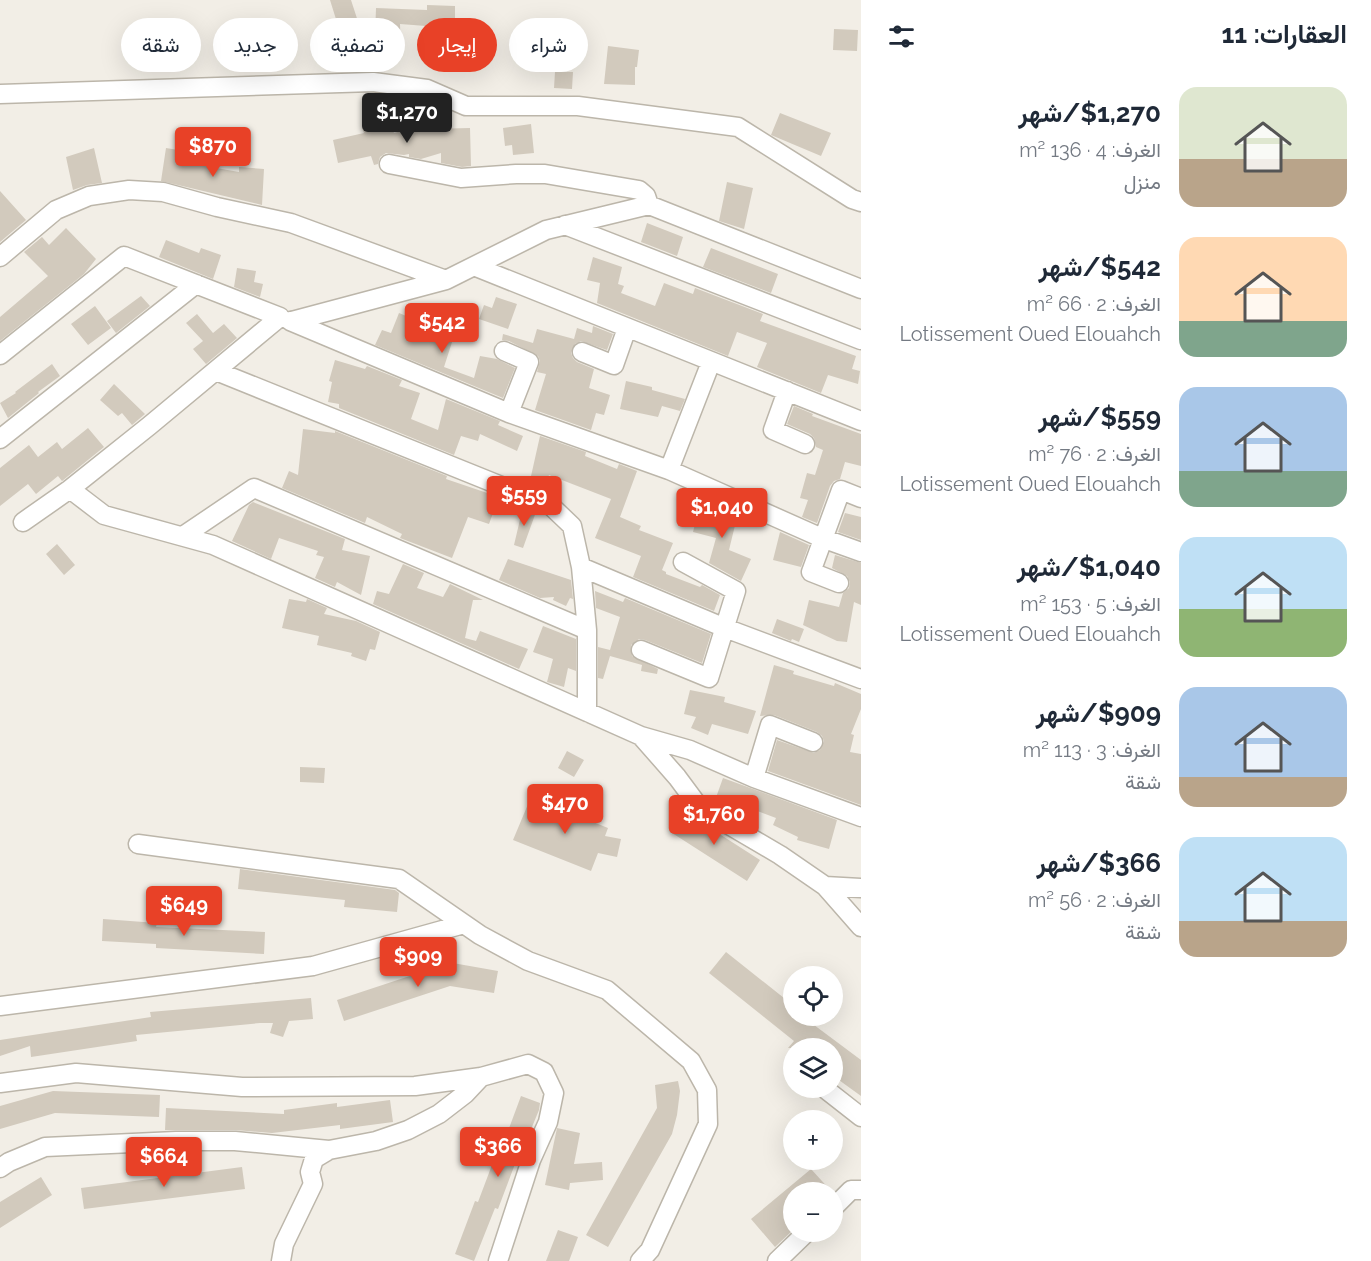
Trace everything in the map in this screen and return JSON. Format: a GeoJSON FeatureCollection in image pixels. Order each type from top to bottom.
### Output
{"type":"FeatureCollection","features":[{"type":"Feature","properties":{"kind":"street"},"geometry":{"type":"LineString","coordinates":[[0,94],[373,82],[427,90],[466,106],[578,106],[738,127],[852,199],[861,202]]}},
{"type":"Feature","properties":{"kind":"street"},"geometry":{"type":"LineString","coordinates":[[389,164],[461,178],[516,174],[567,177],[639,190],[646,196],[649,205]]}},
{"type":"Feature","properties":{"kind":"street"},"geometry":{"type":"LineString","coordinates":[[0,257],[56,210],[89,196],[129,190],[163,192],[217,207],[291,223],[446,280]]}},
{"type":"Feature","properties":{"kind":"street"},"geometry":{"type":"LineString","coordinates":[[23,522],[70,489],[216,370],[286,319],[446,280],[546,230],[649,205],[861,289]]}},
{"type":"Feature","properties":{"kind":"street"},"geometry":{"type":"LineString","coordinates":[[565,225],[861,340]]}},
{"type":"Feature","properties":{"kind":"street"},"geometry":{"type":"LineString","coordinates":[[0,355],[124,256],[286,319],[509,413],[669,470],[822,538],[861,552]]}},
{"type":"Feature","properties":{"kind":"street"},"geometry":{"type":"LineString","coordinates":[[476,267],[861,421]]}},
{"type":"Feature","properties":{"kind":"street"},"geometry":{"type":"LineString","coordinates":[[0,439],[196,285]]}},
{"type":"Feature","properties":{"kind":"street"},"geometry":{"type":"LineString","coordinates":[[582,352],[614,364],[627,328]]}},
{"type":"Feature","properties":{"kind":"street"},"geometry":{"type":"LineString","coordinates":[[504,351],[529,362],[509,413]]}},
{"type":"Feature","properties":{"kind":"street"},"geometry":{"type":"LineString","coordinates":[[669,470],[711,362]]}},
{"type":"Feature","properties":{"kind":"street"},"geometry":{"type":"LineString","coordinates":[[216,370],[551,506],[572,526],[581,567],[587,630],[587,712]]}},
{"type":"Feature","properties":{"kind":"street"},"geometry":{"type":"LineString","coordinates":[[787,392],[773,430],[805,444]]}},
{"type":"Feature","properties":{"kind":"street"},"geometry":{"type":"LineString","coordinates":[[183,536],[254,488],[587,630]]}},
{"type":"Feature","properties":{"kind":"street"},"geometry":{"type":"LineString","coordinates":[[70,489],[104,515],[213,545],[641,736],[690,750],[754,778],[861,817]]}},
{"type":"Feature","properties":{"kind":"street"},"geometry":{"type":"LineString","coordinates":[[839,583],[811,572],[841,490],[861,498]]}},
{"type":"Feature","properties":{"kind":"street"},"geometry":{"type":"LineString","coordinates":[[641,650],[709,678],[736,591],[683,562]]}},
{"type":"Feature","properties":{"kind":"street"},"geometry":{"type":"LineString","coordinates":[[581,567],[725,627],[861,679]]}},
{"type":"Feature","properties":{"kind":"street"},"geometry":{"type":"LineString","coordinates":[[754,778],[770,725],[813,742]]}},
{"type":"Feature","properties":{"kind":"street"},"geometry":{"type":"LineString","coordinates":[[641,736],[677,777],[700,808],[780,855],[825,886],[861,927]]}},
{"type":"Feature","properties":{"kind":"street"},"geometry":{"type":"LineString","coordinates":[[138,844],[399,879],[480,935],[528,961],[608,990],[691,1061],[707,1090],[708,1124],[650,1250],[640,1261]]}},
{"type":"Feature","properties":{"kind":"street"},"geometry":{"type":"LineString","coordinates":[[825,886],[861,888]]}},
{"type":"Feature","properties":{"kind":"street"},"geometry":{"type":"LineString","coordinates":[[0,1006],[312,966],[464,924]]}},
{"type":"Feature","properties":{"kind":"street"},"geometry":{"type":"LineString","coordinates":[[0,1083],[76,1073],[242,1087],[415,1086],[481,1077],[528,1064],[544,1072],[554,1093],[548,1122],[531,1160],[498,1261]]}},
{"type":"Feature","properties":{"kind":"street"},"geometry":{"type":"LineString","coordinates":[[0,1168],[9,1162],[45,1148],[56,1147],[224,1141],[329,1150],[376,1141],[408,1130],[439,1114],[465,1094],[481,1077]]}},
{"type":"Feature","properties":{"kind":"street"},"geometry":{"type":"LineString","coordinates":[[837,1098],[861,1117]]}},
{"type":"Feature","properties":{"kind":"street"},"geometry":{"type":"LineString","coordinates":[[281,1261],[284,1244],[313,1184],[309,1172],[314,1159],[329,1150]]}},
{"type":"Feature","properties":{"kind":"street"},"geometry":{"type":"LineString","coordinates":[[843,1199],[851,1191],[861,1191]]}},
{"type":"Feature","properties":{"kind":"street"},"geometry":{"type":"LineString","coordinates":[[777,1261],[797,1242]]}},
{"type":"Feature","properties":{"kind":"building"},"geometry":{"type":"Polygon","coordinates":[[[330,0],[351,0],[357,18],[336,18],[330,0]]]}},
{"type":"Feature","properties":{"kind":"building"},"geometry":{"type":"Polygon","coordinates":[[[427,5],[455,6],[455,18],[417,18],[417,25],[405,24],[405,18],[376,18],[376,8],[427,10],[427,5]]]}},
{"type":"Feature","properties":{"kind":"building"},"geometry":{"type":"Polygon","coordinates":[[[834,29],[858,30],[857,51],[833,50],[834,29]]]}},
{"type":"Feature","properties":{"kind":"building"},"geometry":{"type":"Polygon","coordinates":[[[608,46],[639,50],[637,67],[635,67],[635,85],[604,84],[608,46]]]}},
{"type":"Feature","properties":{"kind":"building"},"geometry":{"type":"Polygon","coordinates":[[[555,72],[573,72],[572,89],[554,88],[555,72]]]}},
{"type":"Feature","properties":{"kind":"building"},"geometry":{"type":"Polygon","coordinates":[[[780,113],[831,133],[821,156],[771,135],[780,113]]]}},
{"type":"Feature","properties":{"kind":"building"},"geometry":{"type":"Polygon","coordinates":[[[389,120],[394,133],[428,124],[429,129],[470,128],[471,166],[462,167],[441,163],[441,153],[421,159],[409,157],[409,154],[386,153],[380,157],[378,164],[374,165],[371,156],[338,163],[333,140],[364,133],[362,128],[389,120]]]}},
{"type":"Feature","properties":{"kind":"building"},"geometry":{"type":"Polygon","coordinates":[[[531,124],[534,153],[513,155],[512,145],[505,146],[503,128],[531,124]]]}},
{"type":"Feature","properties":{"kind":"building"},"geometry":{"type":"Polygon","coordinates":[[[94,148],[102,183],[73,190],[66,157],[94,148]]]}},
{"type":"Feature","properties":{"kind":"building"},"geometry":{"type":"Polygon","coordinates":[[[166,148],[201,157],[199,165],[239,172],[239,167],[264,169],[262,205],[161,181],[166,148]]]}},
{"type":"Feature","properties":{"kind":"building"},"geometry":{"type":"Polygon","coordinates":[[[727,182],[753,188],[744,229],[719,221],[727,182]]]}},
{"type":"Feature","properties":{"kind":"building"},"geometry":{"type":"Polygon","coordinates":[[[0,191],[26,220],[0,242],[0,191]]]}},
{"type":"Feature","properties":{"kind":"building"},"geometry":{"type":"Polygon","coordinates":[[[647,223],[683,237],[677,256],[641,242],[647,223]]]}},
{"type":"Feature","properties":{"kind":"building"},"geometry":{"type":"Polygon","coordinates":[[[66,228],[96,259],[84,274],[0,341],[0,317],[48,276],[24,252],[42,237],[49,245],[66,228]]]}},
{"type":"Feature","properties":{"kind":"building"},"geometry":{"type":"Polygon","coordinates":[[[166,240],[199,253],[201,248],[221,255],[213,279],[159,257],[166,240]]]}},
{"type":"Feature","properties":{"kind":"building"},"geometry":{"type":"Polygon","coordinates":[[[711,248],[778,274],[771,293],[703,267],[711,248]]]}},
{"type":"Feature","properties":{"kind":"building"},"geometry":{"type":"Polygon","coordinates":[[[593,257],[622,267],[618,284],[624,286],[621,293],[655,306],[664,283],[693,294],[695,288],[763,314],[760,321],[856,356],[852,369],[860,371],[858,384],[828,375],[821,393],[757,367],[767,343],[737,332],[728,356],[597,303],[600,283],[587,280],[593,257]]]}},
{"type":"Feature","properties":{"kind":"building"},"geometry":{"type":"Polygon","coordinates":[[[237,268],[256,271],[254,282],[263,284],[260,297],[234,287],[237,268]]]}},
{"type":"Feature","properties":{"kind":"building"},"geometry":{"type":"Polygon","coordinates":[[[141,296],[150,306],[116,333],[107,321],[141,296]]]}},
{"type":"Feature","properties":{"kind":"building"},"geometry":{"type":"Polygon","coordinates":[[[496,297],[517,304],[508,329],[479,319],[484,305],[492,308],[496,297]]]}},
{"type":"Feature","properties":{"kind":"building"},"geometry":{"type":"Polygon","coordinates":[[[95,306],[111,328],[88,345],[71,324],[95,306]]]}},
{"type":"Feature","properties":{"kind":"building"},"geometry":{"type":"Polygon","coordinates":[[[399,313],[454,336],[444,367],[474,378],[480,356],[497,359],[515,368],[503,398],[375,345],[382,330],[391,333],[399,313]]]}},
{"type":"Feature","properties":{"kind":"building"},"geometry":{"type":"Polygon","coordinates":[[[197,314],[213,333],[224,324],[237,338],[206,364],[193,349],[203,341],[186,323],[197,314]]]}},
{"type":"Feature","properties":{"kind":"building"},"geometry":{"type":"Polygon","coordinates":[[[593,326],[613,334],[607,350],[581,341],[575,344],[571,353],[577,362],[594,369],[589,388],[610,395],[604,415],[596,413],[591,430],[535,410],[546,374],[537,372],[540,361],[538,356],[509,341],[502,340],[503,334],[533,343],[537,329],[574,339],[577,328],[592,333],[593,326]]]}},
{"type":"Feature","properties":{"kind":"building"},"geometry":{"type":"Polygon","coordinates":[[[335,360],[365,369],[367,366],[402,380],[399,386],[420,393],[411,419],[438,430],[446,399],[500,421],[498,425],[523,436],[517,451],[480,434],[478,441],[461,436],[454,455],[339,408],[339,404],[328,402],[332,382],[329,381],[335,360]]]}},
{"type":"Feature","properties":{"kind":"building"},"geometry":{"type":"Polygon","coordinates":[[[52,364],[60,376],[8,418],[0,403],[52,364]]]}},
{"type":"Feature","properties":{"kind":"building"},"geometry":{"type":"Polygon","coordinates":[[[626,381],[652,387],[652,390],[685,399],[680,411],[662,406],[658,417],[620,409],[626,381]]]}},
{"type":"Feature","properties":{"kind":"building"},"geometry":{"type":"Polygon","coordinates":[[[114,384],[145,414],[132,425],[122,413],[118,416],[100,400],[114,384]]]}},
{"type":"Feature","properties":{"kind":"building"},"geometry":{"type":"Polygon","coordinates":[[[794,406],[813,414],[812,416],[861,434],[861,466],[845,462],[840,479],[834,481],[830,486],[817,523],[802,517],[808,500],[800,498],[807,473],[815,475],[823,450],[816,447],[814,438],[810,434],[787,424],[794,406]]]}},
{"type":"Feature","properties":{"kind":"building"},"geometry":{"type":"Polygon","coordinates":[[[88,428],[104,447],[62,481],[58,476],[36,494],[28,484],[0,506],[0,468],[29,445],[38,457],[57,442],[62,449],[88,428]]]}},
{"type":"Feature","properties":{"kind":"building"},"geometry":{"type":"Polygon","coordinates":[[[303,429],[335,433],[335,431],[447,476],[446,479],[499,497],[489,524],[468,517],[452,558],[400,538],[402,534],[367,517],[365,523],[282,488],[289,471],[298,475],[303,429]]]}},
{"type":"Feature","properties":{"kind":"building"},"geometry":{"type":"Polygon","coordinates":[[[540,436],[586,452],[585,456],[617,469],[619,464],[637,471],[620,517],[641,526],[639,530],[673,543],[662,570],[666,574],[700,587],[702,585],[720,595],[714,611],[633,577],[641,556],[595,538],[611,499],[549,475],[543,491],[529,485],[540,436]]]}},
{"type":"Feature","properties":{"kind":"building"},"geometry":{"type":"Polygon","coordinates":[[[253,502],[345,539],[342,550],[370,556],[361,595],[337,582],[335,587],[315,578],[324,557],[316,555],[318,551],[279,538],[271,559],[232,541],[249,505],[253,502]]]}},
{"type":"Feature","properties":{"kind":"building"},"geometry":{"type":"Polygon","coordinates":[[[700,504],[738,513],[729,550],[751,559],[741,581],[709,563],[716,538],[693,532],[700,504]]]}},
{"type":"Feature","properties":{"kind":"building"},"geometry":{"type":"Polygon","coordinates":[[[523,507],[536,512],[523,548],[514,545],[523,507]]]}},
{"type":"Feature","properties":{"kind":"building"},"geometry":{"type":"Polygon","coordinates":[[[845,513],[861,517],[861,540],[838,532],[845,513]]]}},
{"type":"Feature","properties":{"kind":"building"},"geometry":{"type":"Polygon","coordinates":[[[780,532],[809,545],[801,567],[773,560],[780,532]]]}},
{"type":"Feature","properties":{"kind":"building"},"geometry":{"type":"Polygon","coordinates":[[[57,544],[75,565],[64,575],[46,554],[57,544]]]}},
{"type":"Feature","properties":{"kind":"building"},"geometry":{"type":"Polygon","coordinates":[[[835,555],[861,563],[861,605],[854,602],[847,642],[837,641],[803,625],[809,600],[839,607],[843,593],[849,588],[850,582],[847,576],[832,568],[835,555]]]}},
{"type":"Feature","properties":{"kind":"building"},"geometry":{"type":"Polygon","coordinates":[[[508,559],[571,580],[573,599],[570,598],[566,606],[553,600],[554,597],[540,598],[499,580],[508,559]]]}},
{"type":"Feature","properties":{"kind":"building"},"geometry":{"type":"Polygon","coordinates":[[[403,564],[424,573],[417,588],[443,597],[450,584],[483,600],[473,600],[465,638],[476,641],[480,631],[528,649],[519,669],[373,604],[377,591],[389,594],[403,564]]]}},
{"type":"Feature","properties":{"kind":"building"},"geometry":{"type":"Polygon","coordinates":[[[595,591],[623,602],[625,598],[711,634],[702,663],[639,639],[631,645],[632,656],[658,669],[657,674],[641,671],[642,665],[610,656],[603,679],[598,678],[598,647],[610,650],[620,617],[596,608],[595,591]]]}},
{"type":"Feature","properties":{"kind":"building"},"geometry":{"type":"Polygon","coordinates":[[[289,599],[306,602],[307,599],[327,608],[324,614],[356,621],[380,632],[375,650],[370,649],[366,661],[351,656],[352,653],[317,645],[319,636],[282,628],[289,599]]]}},
{"type":"Feature","properties":{"kind":"building"},"geometry":{"type":"Polygon","coordinates":[[[777,619],[804,629],[799,642],[772,633],[777,619]]]}},
{"type":"Feature","properties":{"kind":"building"},"geometry":{"type":"Polygon","coordinates":[[[543,626],[576,639],[576,671],[568,668],[564,687],[547,682],[553,659],[533,652],[543,626]]]}},
{"type":"Feature","properties":{"kind":"building"},"geometry":{"type":"Polygon","coordinates":[[[774,665],[794,671],[793,674],[834,686],[835,683],[861,694],[861,709],[851,734],[854,735],[850,752],[861,754],[861,805],[768,771],[777,740],[814,753],[820,750],[824,741],[817,732],[774,715],[760,716],[774,665]]]}},
{"type":"Feature","properties":{"kind":"building"},"geometry":{"type":"Polygon","coordinates":[[[690,690],[725,697],[724,702],[756,711],[748,734],[712,724],[708,735],[691,728],[696,717],[684,714],[690,690]]]}},
{"type":"Feature","properties":{"kind":"building"},"geometry":{"type":"Polygon","coordinates":[[[567,751],[584,760],[574,777],[558,768],[567,751]]]}},
{"type":"Feature","properties":{"kind":"building"},"geometry":{"type":"Polygon","coordinates":[[[300,767],[325,768],[324,783],[300,782],[300,767]]]}},
{"type":"Feature","properties":{"kind":"building"},"geometry":{"type":"Polygon","coordinates":[[[723,778],[837,820],[829,849],[797,840],[798,837],[773,825],[776,818],[747,807],[743,817],[714,803],[723,778]]]}},
{"type":"Feature","properties":{"kind":"building"},"geometry":{"type":"Polygon","coordinates":[[[531,797],[608,828],[605,836],[621,839],[617,857],[598,853],[591,871],[513,840],[531,797]]]}},
{"type":"Feature","properties":{"kind":"building"},"geometry":{"type":"Polygon","coordinates":[[[682,810],[760,860],[747,881],[669,831],[682,810]]]}},
{"type":"Feature","properties":{"kind":"building"},"geometry":{"type":"Polygon","coordinates":[[[240,869],[395,890],[399,893],[397,912],[344,907],[345,900],[238,889],[240,869]]]}},
{"type":"Feature","properties":{"kind":"building"},"geometry":{"type":"Polygon","coordinates":[[[103,919],[157,923],[156,927],[265,932],[264,954],[156,948],[156,944],[102,941],[103,919]]]}},
{"type":"Feature","properties":{"kind":"building"},"geometry":{"type":"Polygon","coordinates":[[[726,952],[783,997],[783,1026],[815,1026],[832,1038],[790,1038],[709,973],[726,952]]]}},
{"type":"Feature","properties":{"kind":"building"},"geometry":{"type":"Polygon","coordinates":[[[447,962],[498,971],[494,993],[450,986],[344,1021],[337,1000],[447,962]]]}},
{"type":"Feature","properties":{"kind":"building"},"geometry":{"type":"Polygon","coordinates":[[[311,998],[313,1019],[289,1021],[283,1037],[270,1033],[273,1023],[260,1023],[136,1035],[137,1041],[31,1057],[30,1046],[0,1056],[0,1040],[151,1017],[150,1012],[311,998]]]}},
{"type":"Feature","properties":{"kind":"building"},"geometry":{"type":"Polygon","coordinates":[[[843,1047],[861,1060],[861,1096],[843,1083],[843,1047]]]}},
{"type":"Feature","properties":{"kind":"building"},"geometry":{"type":"Polygon","coordinates":[[[678,1081],[680,1091],[672,1134],[608,1247],[586,1235],[657,1108],[655,1085],[678,1081]]]}},
{"type":"Feature","properties":{"kind":"building"},"geometry":{"type":"Polygon","coordinates":[[[53,1091],[160,1095],[159,1117],[55,1113],[0,1129],[0,1106],[53,1091]]]}},
{"type":"Feature","properties":{"kind":"building"},"geometry":{"type":"Polygon","coordinates":[[[521,1096],[540,1103],[539,1110],[474,1261],[455,1254],[498,1149],[501,1150],[521,1096]]]}},
{"type":"Feature","properties":{"kind":"building"},"geometry":{"type":"Polygon","coordinates":[[[390,1100],[393,1122],[340,1129],[340,1125],[272,1133],[235,1130],[165,1130],[166,1108],[284,1114],[284,1110],[337,1103],[337,1107],[390,1100]]]}},
{"type":"Feature","properties":{"kind":"building"},"geometry":{"type":"Polygon","coordinates":[[[557,1128],[580,1133],[574,1164],[602,1162],[603,1180],[570,1183],[569,1190],[545,1185],[557,1128]]]}},
{"type":"Feature","properties":{"kind":"building"},"geometry":{"type":"Polygon","coordinates":[[[242,1167],[245,1189],[84,1209],[81,1188],[242,1167]]]}},
{"type":"Feature","properties":{"kind":"building"},"geometry":{"type":"Polygon","coordinates":[[[812,1170],[823,1182],[795,1182],[812,1170]]]}},
{"type":"Feature","properties":{"kind":"building"},"geometry":{"type":"Polygon","coordinates":[[[41,1177],[52,1195],[0,1228],[0,1202],[41,1177]]]}},
{"type":"Feature","properties":{"kind":"building"},"geometry":{"type":"Polygon","coordinates":[[[783,1192],[783,1239],[775,1247],[751,1219],[783,1192]]]}},
{"type":"Feature","properties":{"kind":"building"},"geometry":{"type":"Polygon","coordinates":[[[558,1230],[578,1237],[569,1261],[546,1261],[558,1230]]]}}]}
